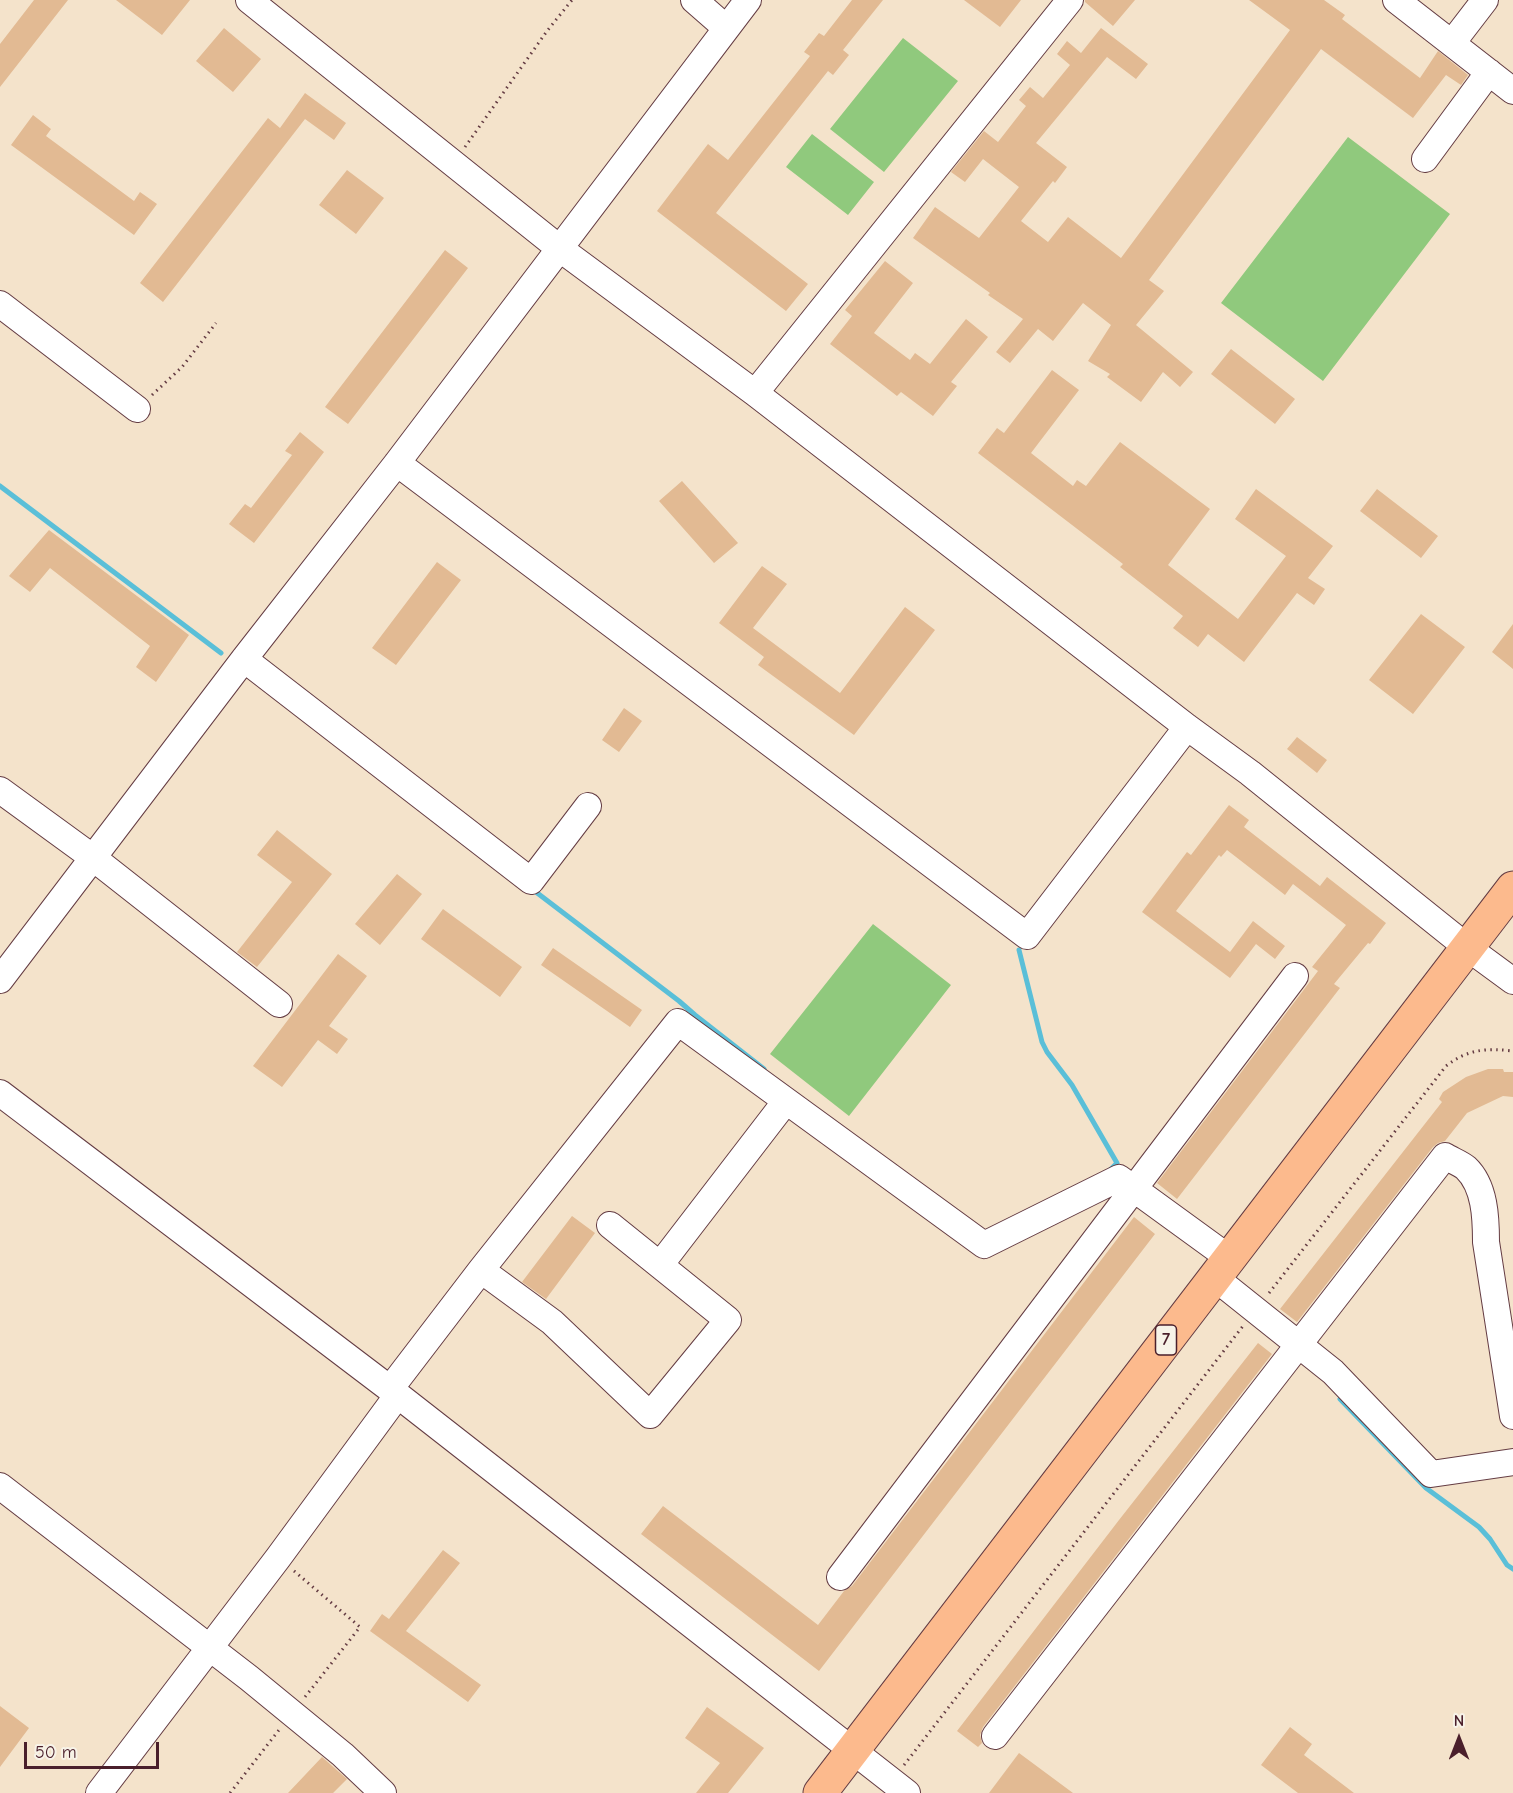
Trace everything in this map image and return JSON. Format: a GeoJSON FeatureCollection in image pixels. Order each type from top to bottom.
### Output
{"type":"FeatureCollection","features":[{"type":"Feature","properties":{"kind":"highway","name":"7"},"geometry":{"type":"LineString","coordinates":[[820,1793],[1513,888]]}},
{"type":"Feature","properties":{"kind":"street"},"geometry":{"type":"LineString","coordinates":[[249,0],[559,248],[755,393],[1187,728],[1250,772],[1468,948],[1513,981]]}},
{"type":"Feature","properties":{"kind":"street"},"geometry":{"type":"LineString","coordinates":[[694,0],[726,28]]}},
{"type":"Feature","properties":{"kind":"street"},"geometry":{"type":"LineString","coordinates":[[0,980],[244,659],[397,463],[748,0]]}},
{"type":"Feature","properties":{"kind":"street"},"geometry":{"type":"LineString","coordinates":[[755,393],[1070,0]]}},
{"type":"Feature","properties":{"kind":"street"},"geometry":{"type":"LineString","coordinates":[[1396,0],[1513,91]]}},
{"type":"Feature","properties":{"kind":"street"},"geometry":{"type":"LineString","coordinates":[[1452,43],[1485,0]]}},
{"type":"Feature","properties":{"kind":"street"},"geometry":{"type":"LineString","coordinates":[[1425,159],[1489,72]]}},
{"type":"Feature","properties":{"kind":"street"},"geometry":{"type":"LineString","coordinates":[[0,304],[137,409]]}},
{"type":"Feature","properties":{"kind":"street"},"geometry":{"type":"LineString","coordinates":[[397,463],[1027,936],[1187,728]]}},
{"type":"Feature","properties":{"kind":"street"},"geometry":{"type":"LineString","coordinates":[[244,659],[531,881],[588,806]]}},
{"type":"Feature","properties":{"kind":"street"},"geometry":{"type":"LineString","coordinates":[[0,790],[92,857],[279,1004]]}},
{"type":"Feature","properties":{"kind":"street"},"geometry":{"type":"LineString","coordinates":[[840,1577],[1295,976]]}},
{"type":"Feature","properties":{"kind":"street"},"geometry":{"type":"LineString","coordinates":[[99,1793],[278,1558],[481,1270],[678,1022],[984,1245],[1119,1178],[1221,1267],[1256,1309],[1333,1372],[1431,1474],[1513,1462]]}},
{"type":"Feature","properties":{"kind":"street"},"geometry":{"type":"LineString","coordinates":[[0,1093],[393,1392],[900,1787]]}},
{"type":"Feature","properties":{"kind":"street"},"geometry":{"type":"LineString","coordinates":[[660,1265],[786,1101]]}},
{"type":"Feature","properties":{"kind":"street"},"geometry":{"type":"LineString","coordinates":[[994,1736],[1445,1156],[1465,1168],[1472,1177],[1486,1213],[1486,1242],[1513,1416]]}},
{"type":"Feature","properties":{"kind":"street"},"geometry":{"type":"LineString","coordinates":[[481,1270],[552,1322],[650,1415],[728,1320],[610,1225]]}},
{"type":"Feature","properties":{"kind":"street"},"geometry":{"type":"LineString","coordinates":[[0,1486],[292,1713],[343,1755],[383,1793]]}},
{"type":"Feature","properties":{"kind":"path"},"geometry":{"type":"LineString","coordinates":[[454,163],[547,31],[572,0]]}},
{"type":"Feature","properties":{"kind":"path"},"geometry":{"type":"LineString","coordinates":[[137,409],[182,367],[216,323]]}},
{"type":"Feature","properties":{"kind":"path"},"geometry":{"type":"LineString","coordinates":[[900,1787],[1256,1309],[1446,1066],[1458,1057],[1480,1050],[1513,1051]]}},
{"type":"Feature","properties":{"kind":"path"},"geometry":{"type":"LineString","coordinates":[[278,1558],[360,1627]]}},
{"type":"Feature","properties":{"kind":"green space"},"geometry":{"type":"Polygon","coordinates":[[[903,38],[958,81],[884,172],[830,129],[903,38]]]}},
{"type":"Feature","properties":{"kind":"green space"},"geometry":{"type":"Polygon","coordinates":[[[812,134],[874,182],[848,215],[786,167],[812,134]]]}},
{"type":"Feature","properties":{"kind":"green space"},"geometry":{"type":"Polygon","coordinates":[[[1348,137],[1450,214],[1323,381],[1221,303],[1348,137]]]}},
{"type":"Feature","properties":{"kind":"green space"},"geometry":{"type":"Polygon","coordinates":[[[873,924],[951,985],[849,1116],[770,1054],[873,924]]]}},
{"type":"Feature","properties":{"kind":"building"},"geometry":{"type":"Polygon","coordinates":[[[34,0],[68,0],[0,87],[0,44],[34,0]]]}},
{"type":"Feature","properties":{"kind":"building"},"geometry":{"type":"Polygon","coordinates":[[[116,0],[190,0],[162,35],[116,0]]]}},
{"type":"Feature","properties":{"kind":"building"},"geometry":{"type":"Polygon","coordinates":[[[852,0],[883,0],[843,50],[849,55],[833,75],[828,71],[716,213],[808,284],[786,311],[657,211],[708,144],[728,160],[810,56],[804,52],[819,33],[824,36],[852,0]]]}},
{"type":"Feature","properties":{"kind":"building"},"geometry":{"type":"Polygon","coordinates":[[[964,0],[1021,0],[1000,27],[964,0]]]}},
{"type":"Feature","properties":{"kind":"building"},"geometry":{"type":"Polygon","coordinates":[[[1085,0],[1135,0],[1113,26],[1085,0]]]}},
{"type":"Feature","properties":{"kind":"building"},"geometry":{"type":"Polygon","coordinates":[[[1249,0],[1324,0],[1345,15],[1342,19],[1420,78],[1438,51],[1468,75],[1461,85],[1446,75],[1413,118],[1321,49],[1149,280],[1164,291],[1136,325],[1193,372],[1180,387],[1163,372],[1141,402],[1107,377],[1110,374],[1088,361],[1111,325],[1083,303],[1053,341],[1038,329],[1010,363],[996,352],[1023,319],[913,238],[935,207],[979,238],[1019,187],[983,159],[965,182],[951,172],[984,131],[998,142],[1026,106],[1019,100],[1030,87],[1043,98],[1070,65],[1057,54],[1067,41],[1081,53],[1101,28],[1148,64],[1136,79],[1107,57],[1036,143],[1067,167],[1021,221],[1048,242],[1068,217],[1121,258],[1290,30],[1249,0]]]}},
{"type":"Feature","properties":{"kind":"building"},"geometry":{"type":"Polygon","coordinates":[[[224,28],[261,59],[233,92],[196,61],[224,28]]]}},
{"type":"Feature","properties":{"kind":"building"},"geometry":{"type":"Polygon","coordinates":[[[305,93],[346,123],[334,140],[305,119],[163,302],[140,283],[268,118],[280,128],[305,93]]]}},
{"type":"Feature","properties":{"kind":"building"},"geometry":{"type":"Polygon","coordinates":[[[33,115],[51,129],[46,136],[134,201],[140,192],[157,204],[134,235],[11,145],[33,115]]]}},
{"type":"Feature","properties":{"kind":"building"},"geometry":{"type":"Polygon","coordinates":[[[347,170],[384,198],[356,234],[319,205],[347,170]]]}},
{"type":"Feature","properties":{"kind":"building"},"geometry":{"type":"Polygon","coordinates":[[[445,250],[468,268],[348,424],[325,407],[445,250]]]}},
{"type":"Feature","properties":{"kind":"building"},"geometry":{"type":"Polygon","coordinates":[[[885,261],[913,283],[874,333],[910,360],[915,353],[930,364],[966,319],[988,337],[951,382],[957,386],[933,416],[901,392],[897,396],[830,344],[852,316],[845,310],[885,261]]]}},
{"type":"Feature","properties":{"kind":"building"},"geometry":{"type":"Polygon","coordinates":[[[1231,349],[1295,399],[1275,424],[1211,374],[1231,349]]]}},
{"type":"Feature","properties":{"kind":"building"},"geometry":{"type":"Polygon","coordinates":[[[1052,370],[1079,390],[1031,453],[1073,486],[1077,480],[1086,486],[1120,442],[1210,509],[1168,565],[1238,619],[1286,556],[1235,519],[1256,489],[1333,546],[1308,578],[1325,589],[1314,605],[1297,593],[1244,662],[1208,634],[1198,647],[1173,628],[1183,616],[1120,567],[1123,564],[978,453],[997,428],[1004,433],[1052,370]]]}},
{"type":"Feature","properties":{"kind":"building"},"geometry":{"type":"Polygon","coordinates":[[[300,432],[324,452],[254,543],[229,524],[245,504],[251,508],[292,455],[285,451],[300,432]]]}},
{"type":"Feature","properties":{"kind":"building"},"geometry":{"type":"Polygon","coordinates":[[[682,481],[738,543],[714,563],[659,501],[682,481]]]}},
{"type":"Feature","properties":{"kind":"building"},"geometry":{"type":"Polygon","coordinates":[[[1377,489],[1438,536],[1421,558],[1360,511],[1377,489]]]}},
{"type":"Feature","properties":{"kind":"building"},"geometry":{"type":"Polygon","coordinates":[[[49,530],[189,635],[156,682],[136,667],[150,646],[50,568],[30,592],[9,576],[49,530]]]}},
{"type":"Feature","properties":{"kind":"building"},"geometry":{"type":"Polygon","coordinates":[[[437,562],[461,580],[396,665],[372,648],[437,562]]]}},
{"type":"Feature","properties":{"kind":"building"},"geometry":{"type":"Polygon","coordinates":[[[762,566],[787,584],[753,628],[840,693],[905,607],[935,630],[854,735],[758,665],[764,657],[719,623],[762,566]]]}},
{"type":"Feature","properties":{"kind":"building"},"geometry":{"type":"Polygon","coordinates":[[[1421,614],[1465,647],[1413,714],[1369,680],[1421,614]]]}},
{"type":"Feature","properties":{"kind":"building"},"geometry":{"type":"Polygon","coordinates":[[[1513,624],[1513,669],[1492,652],[1513,624]]]}},
{"type":"Feature","properties":{"kind":"building"},"geometry":{"type":"Polygon","coordinates":[[[624,708],[642,721],[619,752],[602,740],[624,708]]]}},
{"type":"Feature","properties":{"kind":"building"},"geometry":{"type":"Polygon","coordinates":[[[1297,737],[1327,760],[1317,773],[1287,749],[1297,737]]]}},
{"type":"Feature","properties":{"kind":"building"},"geometry":{"type":"Polygon","coordinates":[[[1229,805],[1249,820],[1244,827],[1320,886],[1327,877],[1386,923],[1334,984],[1340,988],[1177,1199],[1157,1183],[1318,971],[1312,967],[1346,925],[1293,884],[1285,895],[1227,850],[1221,857],[1219,855],[1176,911],[1230,952],[1253,921],[1285,946],[1275,959],[1256,944],[1230,978],[1142,912],[1187,852],[1191,855],[1229,805]]]}},
{"type":"Feature","properties":{"kind":"building"},"geometry":{"type":"Polygon","coordinates":[[[277,830],[332,874],[257,967],[237,952],[292,882],[257,855],[277,830]]]}},
{"type":"Feature","properties":{"kind":"building"},"geometry":{"type":"Polygon","coordinates":[[[397,874],[422,894],[380,945],[355,924],[397,874]]]}},
{"type":"Feature","properties":{"kind":"building"},"geometry":{"type":"Polygon","coordinates":[[[443,909],[522,967],[500,997],[421,939],[443,909]]]}},
{"type":"Feature","properties":{"kind":"building"},"geometry":{"type":"Polygon","coordinates":[[[553,948],[642,1010],[630,1027],[541,965],[553,948]]]}},
{"type":"Feature","properties":{"kind":"building"},"geometry":{"type":"Polygon","coordinates":[[[338,954],[367,976],[329,1026],[348,1039],[337,1054],[318,1040],[282,1087],[253,1066],[338,954]]]}},
{"type":"Feature","properties":{"kind":"building"},"geometry":{"type":"Polygon","coordinates":[[[1488,1069],[1513,1072],[1513,1097],[1503,1096],[1467,1113],[1445,1141],[1433,1147],[1297,1322],[1280,1309],[1442,1102],[1439,1099],[1443,1092],[1466,1077],[1488,1069]]]}},
{"type":"Feature","properties":{"kind":"building"},"geometry":{"type":"Polygon","coordinates":[[[572,1216],[595,1233],[546,1299],[522,1282],[572,1216]]]}},
{"type":"Feature","properties":{"kind":"building"},"geometry":{"type":"Polygon","coordinates":[[[1134,1217],[1155,1234],[819,1671],[641,1534],[663,1506],[818,1625],[844,1591],[852,1586],[1134,1217]]]}},
{"type":"Feature","properties":{"kind":"building"},"geometry":{"type":"Polygon","coordinates":[[[1258,1343],[1272,1354],[983,1727],[980,1735],[982,1743],[978,1747],[957,1731],[1258,1343]]]}},
{"type":"Feature","properties":{"kind":"building"},"geometry":{"type":"Polygon","coordinates":[[[443,1550],[460,1563],[406,1631],[481,1685],[468,1702],[370,1631],[382,1614],[389,1619],[443,1550]]]}},
{"type":"Feature","properties":{"kind":"building"},"geometry":{"type":"Polygon","coordinates":[[[0,1706],[29,1728],[0,1767],[0,1706]]]}},
{"type":"Feature","properties":{"kind":"building"},"geometry":{"type":"Polygon","coordinates":[[[707,1707],[764,1748],[728,1793],[696,1793],[720,1763],[685,1738],[707,1707]]]}},
{"type":"Feature","properties":{"kind":"building"},"geometry":{"type":"Polygon","coordinates":[[[1290,1727],[1312,1744],[1304,1755],[1354,1793],[1298,1793],[1261,1765],[1290,1727]]]}},
{"type":"Feature","properties":{"kind":"building"},"geometry":{"type":"Polygon","coordinates":[[[1019,1753],[1073,1793],[989,1793],[1019,1753]]]}},
{"type":"Feature","properties":{"kind":"building"},"geometry":{"type":"Polygon","coordinates":[[[322,1757],[347,1779],[333,1793],[288,1793],[322,1757]]]}},
{"type":"Feature","properties":{"kind":"waterway"},"geometry":{"type":"LineString","coordinates":[[0,486],[221,653]]}},
{"type":"Feature","properties":{"kind":"waterway"},"geometry":{"type":"LineString","coordinates":[[532,889],[764,1069]]}},
{"type":"Feature","properties":{"kind":"waterway"},"geometry":{"type":"LineString","coordinates":[[1019,950],[1042,1042],[1072,1085],[1117,1163],[1108,1172]]}},
{"type":"Feature","properties":{"kind":"waterway"},"geometry":{"type":"LineString","coordinates":[[1340,1399],[1426,1488],[1479,1527],[1507,1565],[1513,1569]]}}]}
